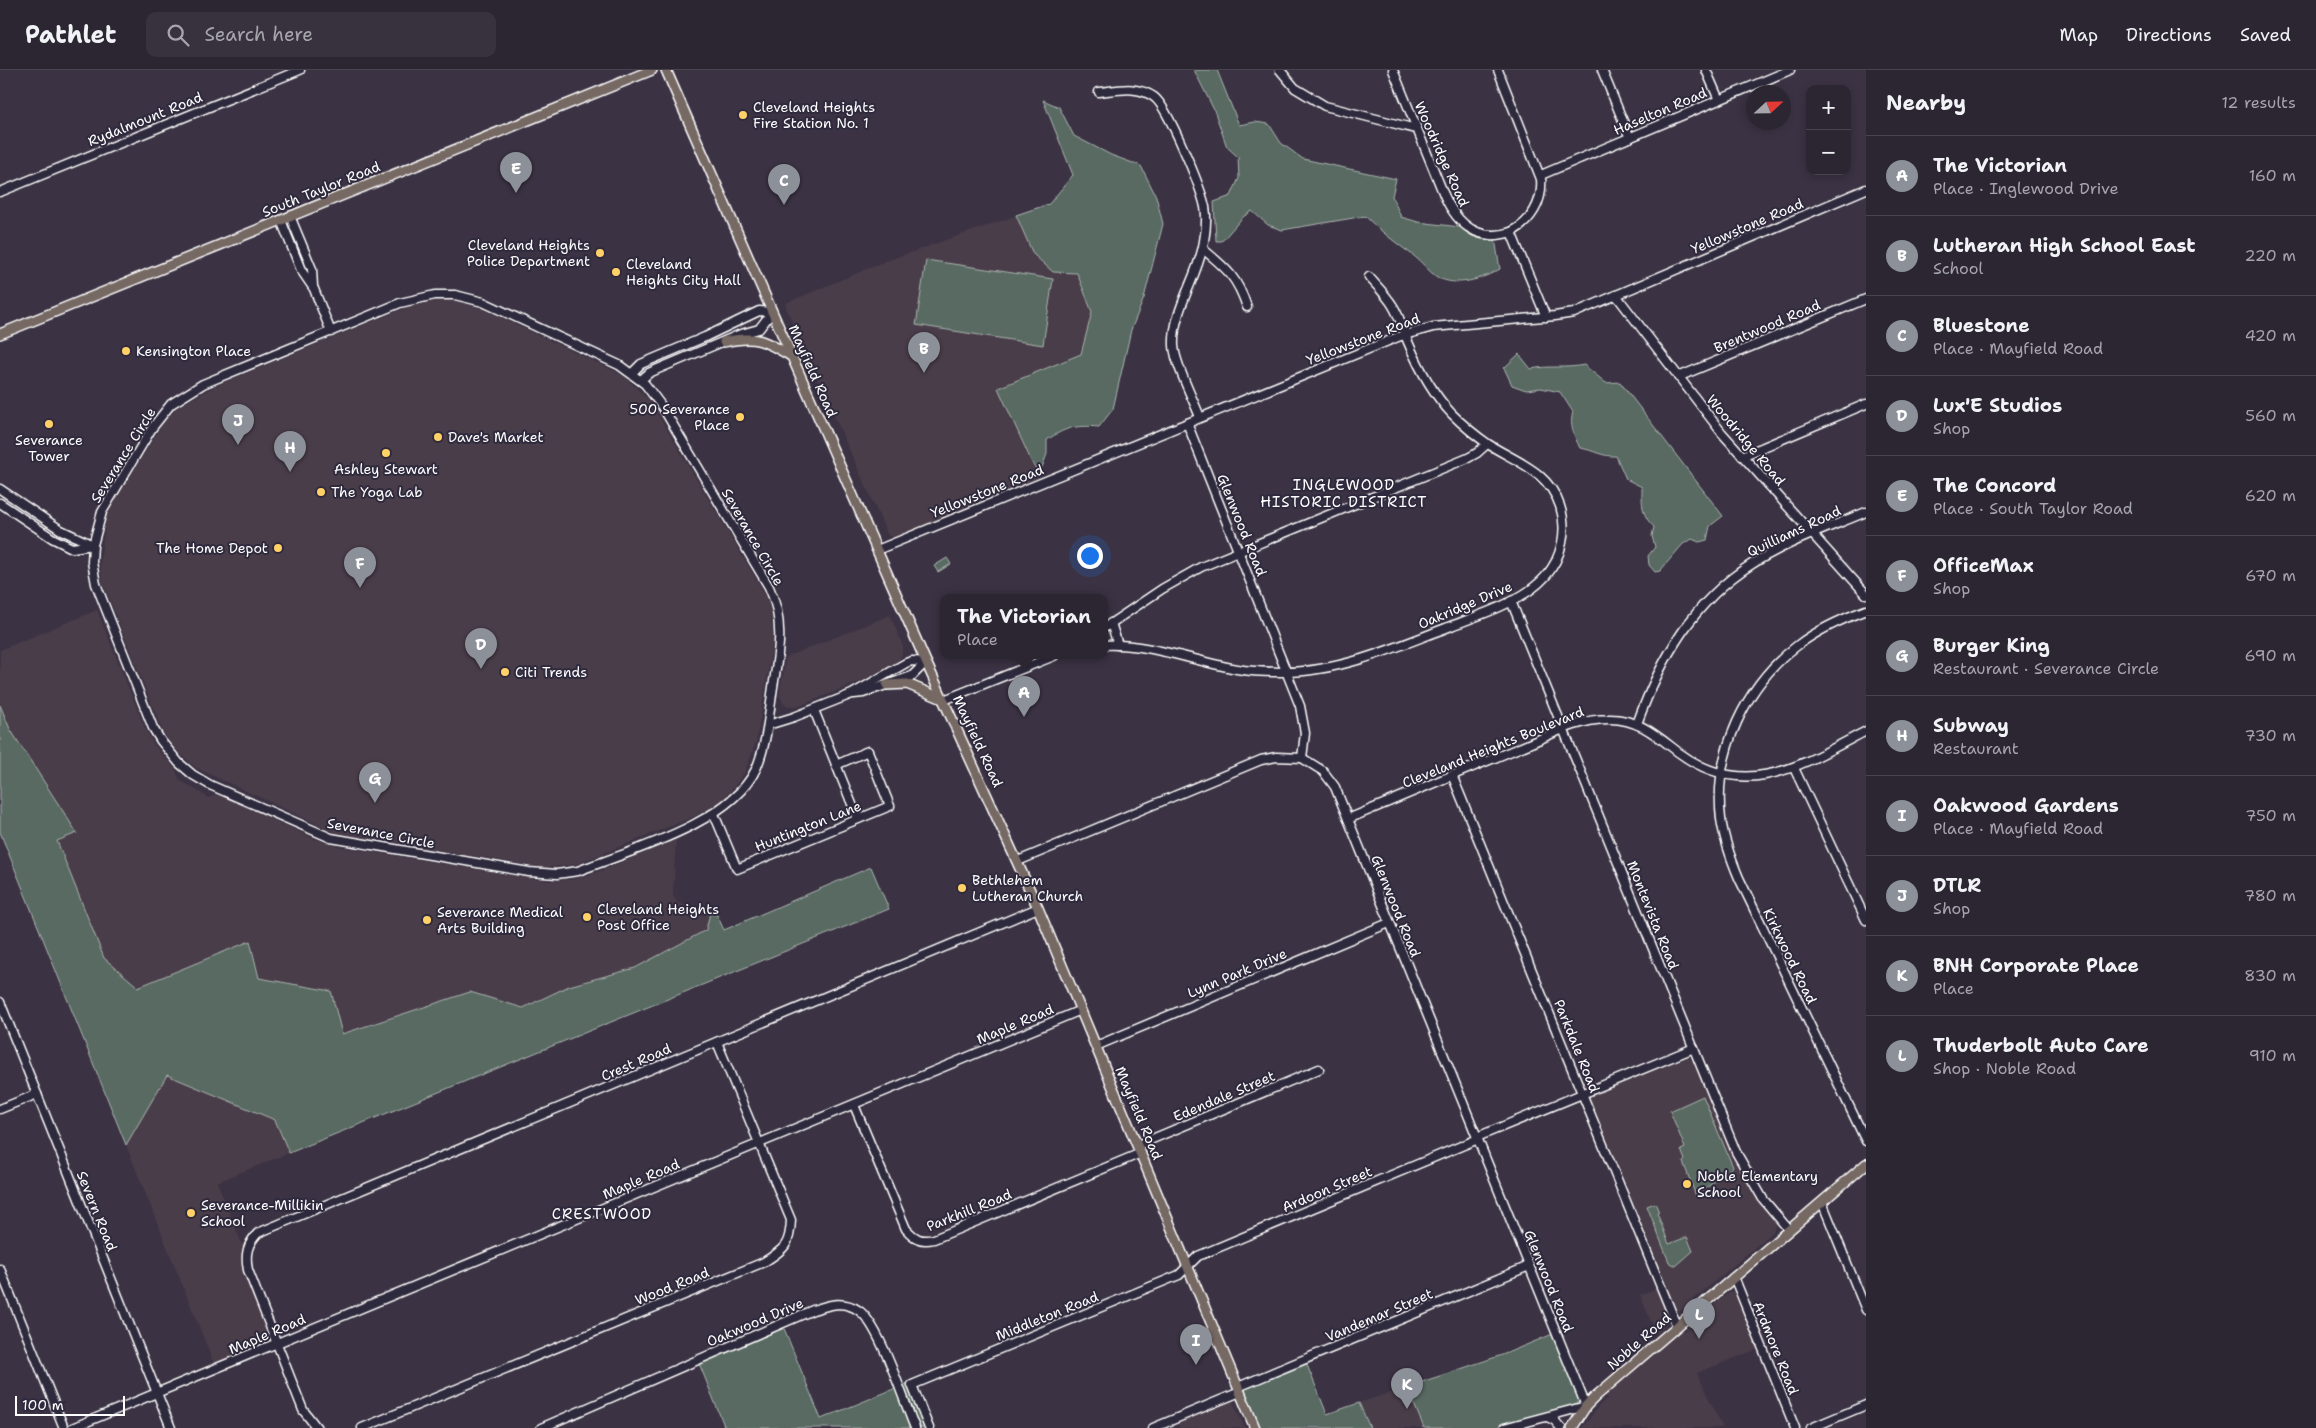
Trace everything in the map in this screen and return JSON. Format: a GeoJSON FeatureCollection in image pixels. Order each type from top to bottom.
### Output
{"type":"FeatureCollection","features":[{"type":"Feature","properties":{"kind":"main road","name":"South Taylor Road"},"geometry":{"type":"LineString","coordinates":[[0,334],[652,70]]}},
{"type":"Feature","properties":{"kind":"main road","name":"Mayfield Road"},"geometry":{"type":"LineString","coordinates":[[666,70],[926,662],[1018,861],[1255,1428]]}},
{"type":"Feature","properties":{"kind":"main road"},"geometry":{"type":"LineString","coordinates":[[724,342],[750,338],[765,342],[791,356]]}},
{"type":"Feature","properties":{"kind":"main road"},"geometry":{"type":"LineString","coordinates":[[887,685],[907,684],[944,700]]}},
{"type":"Feature","properties":{"kind":"main road","name":"Noble Road"},"geometry":{"type":"LineString","coordinates":[[1586,1406],[1866,1164]]}},
{"type":"Feature","properties":{"kind":"main road"},"geometry":{"type":"LineString","coordinates":[[1572,1428],[1586,1406]]}},
{"type":"Feature","properties":{"kind":"street","name":"Rydalmount Road"},"geometry":{"type":"LineString","coordinates":[[0,192],[300,70]]}},
{"type":"Feature","properties":{"kind":"street"},"geometry":{"type":"LineString","coordinates":[[1280,70],[1295,88],[1324,106],[1416,128]]}},
{"type":"Feature","properties":{"kind":"street","name":"Woodridge Road"},"geometry":{"type":"LineString","coordinates":[[1393,70],[1444,195],[1457,220],[1469,229],[1485,234],[1503,235],[1511,232]]}},
{"type":"Feature","properties":{"kind":"street"},"geometry":{"type":"LineString","coordinates":[[1498,70],[1540,175],[1540,196],[1534,211],[1521,226],[1511,232],[1546,317]]}},
{"type":"Feature","properties":{"kind":"street"},"geometry":{"type":"LineString","coordinates":[[1602,70],[1630,138]]}},
{"type":"Feature","properties":{"kind":"street"},"geometry":{"type":"LineString","coordinates":[[1706,70],[1719,100]]}},
{"type":"Feature","properties":{"kind":"street","name":"Haselton Road"},"geometry":{"type":"LineString","coordinates":[[1540,175],[1790,70]]}},
{"type":"Feature","properties":{"kind":"street"},"geometry":{"type":"LineString","coordinates":[[1099,92],[1135,89],[1146,92],[1160,103],[1168,115],[1203,201],[1206,220],[1202,249],[1178,319],[1173,344],[1178,363],[1200,417]]}},
{"type":"Feature","properties":{"kind":"street","name":"Yellowstone Road"},"geometry":{"type":"LineString","coordinates":[[877,550],[1405,334],[1433,327],[1574,313],[1866,190]]}},
{"type":"Feature","properties":{"kind":"street"},"geometry":{"type":"LineString","coordinates":[[290,216],[312,270],[314,289]]}},
{"type":"Feature","properties":{"kind":"street"},"geometry":{"type":"LineString","coordinates":[[281,220],[301,270],[314,289],[331,332]]}},
{"type":"Feature","properties":{"kind":"street"},"geometry":{"type":"LineString","coordinates":[[1202,249],[1223,266],[1237,282],[1247,307]]}},
{"type":"Feature","properties":{"kind":"street","name":"Oakridge Drive"},"geometry":{"type":"LineString","coordinates":[[1108,645],[1152,649],[1236,669],[1287,672],[1327,666],[1389,649],[1511,601],[1534,587],[1550,570],[1561,548],[1562,519],[1555,496],[1541,475],[1487,444],[1460,422],[1435,393],[1422,373],[1392,304],[1369,277]]}},
{"type":"Feature","properties":{"kind":"street","name":"Severance Circle"},"geometry":{"type":"LineString","coordinates":[[455,295],[476,299],[592,352],[632,373],[641,380],[662,408],[774,596],[780,620],[780,635],[768,725],[760,757],[750,780],[714,814],[694,825],[578,871],[557,874],[517,870],[331,838],[193,776],[168,751],[153,728],[100,598],[94,575],[93,545],[96,528],[109,498],[152,428],[172,404],[198,387],[400,303],[435,296],[455,295]]}},
{"type":"Feature","properties":{"kind":"street","name":"Woodridge Road"},"geometry":{"type":"LineString","coordinates":[[1616,295],[1678,377],[1742,456],[1866,594]]}},
{"type":"Feature","properties":{"kind":"street","name":"Brentwood Road"},"geometry":{"type":"LineString","coordinates":[[1678,377],[1866,299]]}},
{"type":"Feature","properties":{"kind":"street"},"geometry":{"type":"LineString","coordinates":[[632,373],[641,364],[695,342],[759,311],[772,312]]}},
{"type":"Feature","properties":{"kind":"street"},"geometry":{"type":"LineString","coordinates":[[641,380],[649,373],[741,334],[760,329],[772,312]]}},
{"type":"Feature","properties":{"kind":"street"},"geometry":{"type":"LineString","coordinates":[[695,342],[699,352]]}},
{"type":"Feature","properties":{"kind":"street"},"geometry":{"type":"LineString","coordinates":[[1742,456],[1866,404]]}},
{"type":"Feature","properties":{"kind":"street","name":"Glenwood Road"},"geometry":{"type":"LineString","coordinates":[[1187,423],[1287,672],[1303,718],[1305,739],[1302,758],[1323,771],[1330,778],[1586,1406]]}},
{"type":"Feature","properties":{"kind":"street"},"geometry":{"type":"LineString","coordinates":[[1108,625],[1181,578],[1238,551],[1468,458],[1478,453],[1487,444]]}},
{"type":"Feature","properties":{"kind":"street"},"geometry":{"type":"LineString","coordinates":[[0,490],[61,530],[93,545]]}},
{"type":"Feature","properties":{"kind":"street"},"geometry":{"type":"LineString","coordinates":[[0,503],[52,538],[72,548],[93,545]]}},
{"type":"Feature","properties":{"kind":"street","name":"Quilliams Road"},"geometry":{"type":"LineString","coordinates":[[1637,724],[1663,661],[1681,632],[1710,599],[1752,564],[1812,534],[1866,512]]}},
{"type":"Feature","properties":{"kind":"street","name":"Montevista Road"},"geometry":{"type":"LineString","coordinates":[[1511,601],[1743,1166],[1763,1198],[1789,1230]]}},
{"type":"Feature","properties":{"kind":"street","name":"Kirkwood Road"},"geometry":{"type":"LineString","coordinates":[[1866,610],[1832,624],[1805,640],[1784,657],[1768,674],[1749,700],[1734,728],[1722,773],[1721,819],[1732,860],[1866,1141]]}},
{"type":"Feature","properties":{"kind":"street"},"geometry":{"type":"LineString","coordinates":[[1111,623],[1118,645]]}},
{"type":"Feature","properties":{"kind":"street"},"geometry":{"type":"LineString","coordinates":[[944,700],[1046,659]]}},
{"type":"Feature","properties":{"kind":"street"},"geometry":{"type":"LineString","coordinates":[[768,725],[814,710],[852,694],[906,663],[912,661],[926,662]]}},
{"type":"Feature","properties":{"kind":"street"},"geometry":{"type":"LineString","coordinates":[[852,694],[863,693],[912,676],[926,662]]}},
{"type":"Feature","properties":{"kind":"street"},"geometry":{"type":"LineString","coordinates":[[814,710],[858,819]]}},
{"type":"Feature","properties":{"kind":"street","name":"Cleveland Heights Boulevard"},"geometry":{"type":"LineString","coordinates":[[1348,820],[1452,775],[1564,730],[1585,722],[1600,719],[1622,720],[1637,724],[1652,732],[1688,759],[1722,773],[1743,776],[1763,776],[1794,768],[1866,731]]}},
{"type":"Feature","properties":{"kind":"street","name":"Huntington Lane"},"geometry":{"type":"LineString","coordinates":[[714,814],[736,869],[890,806],[868,751],[836,764]]}},
{"type":"Feature","properties":{"kind":"street"},"geometry":{"type":"LineString","coordinates":[[1018,861],[1262,760],[1287,756],[1302,758]]}},
{"type":"Feature","properties":{"kind":"street"},"geometry":{"type":"LineString","coordinates":[[1794,768],[1866,918]]}},
{"type":"Feature","properties":{"kind":"street","name":"Parkdale Road"},"geometry":{"type":"LineString","coordinates":[[1452,775],[1677,1326]]}},
{"type":"Feature","properties":{"kind":"street","name":"Crest Road"},"geometry":{"type":"LineString","coordinates":[[277,1343],[248,1270],[246,1254],[249,1245],[258,1233],[278,1223],[1038,908]]}},
{"type":"Feature","properties":{"kind":"street","name":"Lynn Park Drive"},"geometry":{"type":"LineString","coordinates":[[1096,1046],[1389,923]]}},
{"type":"Feature","properties":{"kind":"street","name":"Severn Road"},"geometry":{"type":"LineString","coordinates":[[0,1002],[171,1428]]}},
{"type":"Feature","properties":{"kind":"street","name":"Maple Road"},"geometry":{"type":"LineString","coordinates":[[72,1428],[1081,1010]]}},
{"type":"Feature","properties":{"kind":"street","name":"Wood Road"},"geometry":{"type":"LineString","coordinates":[[362,1428],[755,1266],[783,1251],[790,1237],[791,1220],[717,1042]]}},
{"type":"Feature","properties":{"kind":"street","name":"Ardoon Street"},"geometry":{"type":"LineString","coordinates":[[1188,1266],[1198,1256],[1694,1048]]}},
{"type":"Feature","properties":{"kind":"street","name":"Edendale Street"},"geometry":{"type":"LineString","coordinates":[[1140,1149],[1319,1070]]}},
{"type":"Feature","properties":{"kind":"street"},"geometry":{"type":"LineString","coordinates":[[0,1109],[37,1094]]}},
{"type":"Feature","properties":{"kind":"street","name":"Parkhill Road"},"geometry":{"type":"LineString","coordinates":[[854,1105],[906,1229],[917,1240],[934,1239],[1140,1149]]}},
{"type":"Feature","properties":{"kind":"street"},"geometry":{"type":"LineString","coordinates":[[1822,1202],[1866,1310]]}},
{"type":"Feature","properties":{"kind":"street","name":"Middleton Road"},"geometry":{"type":"LineString","coordinates":[[929,1428],[912,1385],[1179,1275],[1188,1266]]}},
{"type":"Feature","properties":{"kind":"street","name":"Vandemar Street"},"geometry":{"type":"LineString","coordinates":[[1153,1428],[1529,1266]]}},
{"type":"Feature","properties":{"kind":"street"},"geometry":{"type":"LineString","coordinates":[[0,1269],[64,1428]]}},
{"type":"Feature","properties":{"kind":"street","name":"Ardmore Road"},"geometry":{"type":"LineString","coordinates":[[1734,1277],[1794,1428]]}},
{"type":"Feature","properties":{"kind":"street","name":"Oakwood Drive"},"geometry":{"type":"LineString","coordinates":[[541,1428],[813,1310],[838,1304],[858,1310],[873,1324],[915,1428]]}},
{"type":"Feature","properties":{"kind":"street"},"geometry":{"type":"LineString","coordinates":[[277,1343],[303,1410],[317,1428]]}},
{"type":"Feature","properties":{"kind":"street","name":"Noble Road"},"geometry":{"type":"LineString","coordinates":[[1504,1428],[1586,1406]]}},
{"type":"Feature","properties":{"kind":"street"},"geometry":{"type":"LineString","coordinates":[[1811,1428],[1866,1406]]}},
{"type":"Feature","properties":{"kind":"street"},"geometry":{"type":"LineString","coordinates":[[1547,1417],[1554,1420],[1561,1428]]}},
{"type":"Feature","properties":{"kind":"shaded area"},"geometry":{"type":"Polygon","coordinates":[[[1049,204],[1092,312],[1081,354],[999,388],[1038,478],[895,537],[888,536],[786,308],[786,303],[883,262],[1049,204]]]}},
{"type":"Feature","properties":{"kind":"shaded area"},"geometry":{"type":"Polygon","coordinates":[[[436,301],[459,302],[481,308],[623,375],[650,401],[765,594],[771,611],[773,643],[756,743],[745,772],[730,792],[715,806],[695,816],[577,864],[545,868],[334,832],[196,768],[176,750],[163,732],[102,581],[100,561],[106,519],[110,509],[163,423],[176,408],[213,387],[273,362],[410,306],[436,301]]]}},
{"type":"Feature","properties":{"kind":"shaded area"},"geometry":{"type":"Polygon","coordinates":[[[97,610],[145,728],[154,745],[175,769],[180,780],[209,798],[217,794],[315,839],[336,846],[548,881],[575,879],[600,871],[676,840],[673,896],[678,903],[710,913],[706,930],[635,968],[569,986],[523,1008],[470,992],[277,1056],[98,1003],[0,757],[0,650],[97,610]]]}},
{"type":"Feature","properties":{"kind":"shaded area"},"geometry":{"type":"Polygon","coordinates":[[[890,615],[903,646],[899,661],[883,672],[797,707],[784,705],[780,696],[780,690],[786,657],[890,615]]]}},
{"type":"Feature","properties":{"kind":"shaded area","name":"Noble Elementary School"},"geometry":{"type":"Polygon","coordinates":[[[1687,1057],[1695,1062],[1738,1166],[1776,1224],[1773,1232],[1678,1313],[1590,1098],[1591,1095],[1687,1057]]]}},
{"type":"Feature","properties":{"kind":"shaded area","name":"Severance-Millikin School"},"geometry":{"type":"Polygon","coordinates":[[[167,1074],[275,1120],[289,1153],[217,1182],[242,1244],[249,1245],[246,1254],[277,1343],[216,1369],[126,1145],[167,1074]]]}},
{"type":"Feature","properties":{"kind":"shaded area"},"geometry":{"type":"Polygon","coordinates":[[[1657,1288],[1670,1320],[1656,1334],[1640,1295],[1657,1288]]]}},
{"type":"Feature","properties":{"kind":"shaded area"},"geometry":{"type":"Polygon","coordinates":[[[1733,1291],[1758,1349],[1697,1373],[1723,1428],[1582,1428],[1598,1407],[1606,1399],[1608,1400],[1604,1389],[1679,1324],[1682,1332],[1729,1292],[1733,1291]]]}},
{"type":"Feature","properties":{"kind":"shaded area"},"geometry":{"type":"Polygon","coordinates":[[[1407,1387],[1424,1428],[1370,1428],[1359,1403],[1407,1387]]]}},
{"type":"Feature","properties":{"kind":"shaded area"},"geometry":{"type":"Polygon","coordinates":[[[1232,1400],[1245,1428],[1180,1428],[1177,1422],[1232,1400]]]}},
{"type":"Feature","properties":{"kind":"green space"},"geometry":{"type":"Polygon","coordinates":[[[1194,70],[1217,70],[1239,125],[1255,122],[1269,124],[1281,143],[1303,159],[1396,179],[1392,196],[1401,217],[1418,222],[1460,227],[1472,236],[1495,239],[1500,269],[1469,281],[1452,282],[1444,280],[1434,275],[1417,258],[1388,237],[1365,216],[1282,230],[1268,225],[1252,211],[1243,217],[1222,241],[1216,241],[1214,202],[1231,196],[1239,178],[1238,157],[1227,147],[1214,110],[1194,70]]]}},
{"type":"Feature","properties":{"kind":"green space"},"geometry":{"type":"Polygon","coordinates":[[[1043,100],[1059,107],[1074,136],[1111,155],[1141,166],[1156,196],[1163,224],[1144,298],[1131,330],[1113,409],[1099,427],[1084,426],[1072,428],[1060,432],[1047,440],[1047,454],[1041,470],[1034,467],[998,388],[1081,354],[1092,312],[1077,273],[1053,272],[1033,254],[1016,215],[1049,204],[1073,175],[1043,100]]]}},
{"type":"Feature","properties":{"kind":"green space"},"geometry":{"type":"Polygon","coordinates":[[[926,260],[1053,279],[1043,345],[916,325],[926,260]]]}},
{"type":"Feature","properties":{"kind":"green space"},"geometry":{"type":"Polygon","coordinates":[[[1519,354],[1531,369],[1584,365],[1606,383],[1620,382],[1723,516],[1710,526],[1707,540],[1699,542],[1692,539],[1683,544],[1660,571],[1655,572],[1649,565],[1648,556],[1655,547],[1652,536],[1654,527],[1644,513],[1642,487],[1626,479],[1616,456],[1580,448],[1572,426],[1573,412],[1560,392],[1541,388],[1526,390],[1512,385],[1504,368],[1519,354]]]}},
{"type":"Feature","properties":{"kind":"green space"},"geometry":{"type":"Polygon","coordinates":[[[947,558],[951,564],[938,572],[934,566],[947,558]]]}},
{"type":"Feature","properties":{"kind":"green space"},"geometry":{"type":"Polygon","coordinates":[[[0,705],[10,729],[77,833],[57,841],[104,958],[138,987],[250,941],[259,978],[331,991],[342,1034],[470,992],[523,1008],[569,986],[635,968],[706,930],[710,913],[717,915],[724,930],[871,867],[889,909],[289,1153],[275,1120],[167,1075],[126,1145],[0,832],[0,705]]]}},
{"type":"Feature","properties":{"kind":"green space"},"geometry":{"type":"Polygon","coordinates":[[[1703,1096],[1733,1167],[1696,1196],[1683,1162],[1685,1160],[1681,1150],[1685,1148],[1670,1111],[1703,1096]]]}},
{"type":"Feature","properties":{"kind":"green space"},"geometry":{"type":"Polygon","coordinates":[[[1655,1203],[1669,1244],[1687,1237],[1693,1251],[1676,1266],[1669,1262],[1647,1206],[1655,1203]]]}},
{"type":"Feature","properties":{"kind":"green space"},"geometry":{"type":"Polygon","coordinates":[[[781,1321],[821,1419],[913,1381],[931,1428],[725,1428],[697,1358],[781,1321]]]}},
{"type":"Feature","properties":{"kind":"green space"},"geometry":{"type":"Polygon","coordinates":[[[1560,1331],[1590,1403],[1504,1428],[1424,1428],[1407,1387],[1502,1355],[1560,1331]]]}},
{"type":"Feature","properties":{"kind":"green space"},"geometry":{"type":"Polygon","coordinates":[[[1305,1360],[1327,1414],[1359,1403],[1370,1428],[1255,1428],[1238,1387],[1305,1360]]]}},
{"type":"Feature","properties":{"kind":"place","name":"Cleveland Heights Fire Station No. 1"},"geometry":{"type":"Point","coordinates":[743,115]}},
{"type":"Feature","properties":{"kind":"place","name":"The Concord"},"geometry":{"type":"Point","coordinates":[516,193]}},
{"type":"Feature","properties":{"kind":"place","name":"Bluestone"},"geometry":{"type":"Point","coordinates":[784,205]}},
{"type":"Feature","properties":{"kind":"place","name":"Cleveland Heights Police Department"},"geometry":{"type":"Point","coordinates":[600,253]}},
{"type":"Feature","properties":{"kind":"place","name":"Cleveland Heights City Hall"},"geometry":{"type":"Point","coordinates":[616,272]}},
{"type":"Feature","properties":{"kind":"place","name":"Kensington Place"},"geometry":{"type":"Point","coordinates":[126,351]}},
{"type":"Feature","properties":{"kind":"place","name":"Lutheran High School East"},"geometry":{"type":"Point","coordinates":[924,373]}},
{"type":"Feature","properties":{"kind":"place","name":"500 Severance Place"},"geometry":{"type":"Point","coordinates":[740,417]}},
{"type":"Feature","properties":{"kind":"place","name":"Severance Tower"},"geometry":{"type":"Point","coordinates":[49,424]}},
{"type":"Feature","properties":{"kind":"place","name":"Dave's Market"},"geometry":{"type":"Point","coordinates":[438,437]}},
{"type":"Feature","properties":{"kind":"place","name":"DTLR"},"geometry":{"type":"Point","coordinates":[238,445]}},
{"type":"Feature","properties":{"kind":"place","name":"Ashley Stewart"},"geometry":{"type":"Point","coordinates":[386,453]}},
{"type":"Feature","properties":{"kind":"place","name":"Subway"},"geometry":{"type":"Point","coordinates":[290,472]}},
{"type":"Feature","properties":{"kind":"place","name":"The Yoga Lab"},"geometry":{"type":"Point","coordinates":[321,492]}},
{"type":"Feature","properties":{"kind":"place","name":"The Home Depot"},"geometry":{"type":"Point","coordinates":[278,548]}},
{"type":"Feature","properties":{"kind":"place","name":"OfficeMax"},"geometry":{"type":"Point","coordinates":[360,588]}},
{"type":"Feature","properties":{"kind":"place","name":"Lux'E Studios"},"geometry":{"type":"Point","coordinates":[481,669]}},
{"type":"Feature","properties":{"kind":"place","name":"Citi Trends"},"geometry":{"type":"Point","coordinates":[505,672]}},
{"type":"Feature","properties":{"kind":"place","name":"The Victorian"},"geometry":{"type":"Point","coordinates":[1024,717]}},
{"type":"Feature","properties":{"kind":"place","name":"Burger King"},"geometry":{"type":"Point","coordinates":[375,803]}},
{"type":"Feature","properties":{"kind":"place","name":"Bethlehem Lutheran Church"},"geometry":{"type":"Point","coordinates":[962,888]}},
{"type":"Feature","properties":{"kind":"place","name":"Cleveland Heights Post Office"},"geometry":{"type":"Point","coordinates":[587,917]}},
{"type":"Feature","properties":{"kind":"place","name":"Severance Medical Arts Building"},"geometry":{"type":"Point","coordinates":[427,920]}},
{"type":"Feature","properties":{"kind":"place","name":"Noble Elementary School"},"geometry":{"type":"Point","coordinates":[1687,1184]}},
{"type":"Feature","properties":{"kind":"place","name":"Severance-Millikin School"},"geometry":{"type":"Point","coordinates":[191,1213]}},
{"type":"Feature","properties":{"kind":"place","name":"Thuderbolt Auto Care"},"geometry":{"type":"Point","coordinates":[1699,1339]}},
{"type":"Feature","properties":{"kind":"place","name":"Oakwood Gardens"},"geometry":{"type":"Point","coordinates":[1196,1365]}},
{"type":"Feature","properties":{"kind":"place","name":"BNH Corporate Place"},"geometry":{"type":"Point","coordinates":[1407,1409]}},
{"type":"Feature","properties":{"kind":"district","name":"INGLEWOOD HISTORIC DISTRICT"},"geometry":{"type":"Point","coordinates":[1344,494]}},
{"type":"Feature","properties":{"kind":"district","name":"CRESTWOOD"},"geometry":{"type":"Point","coordinates":[602,1214]}}]}
